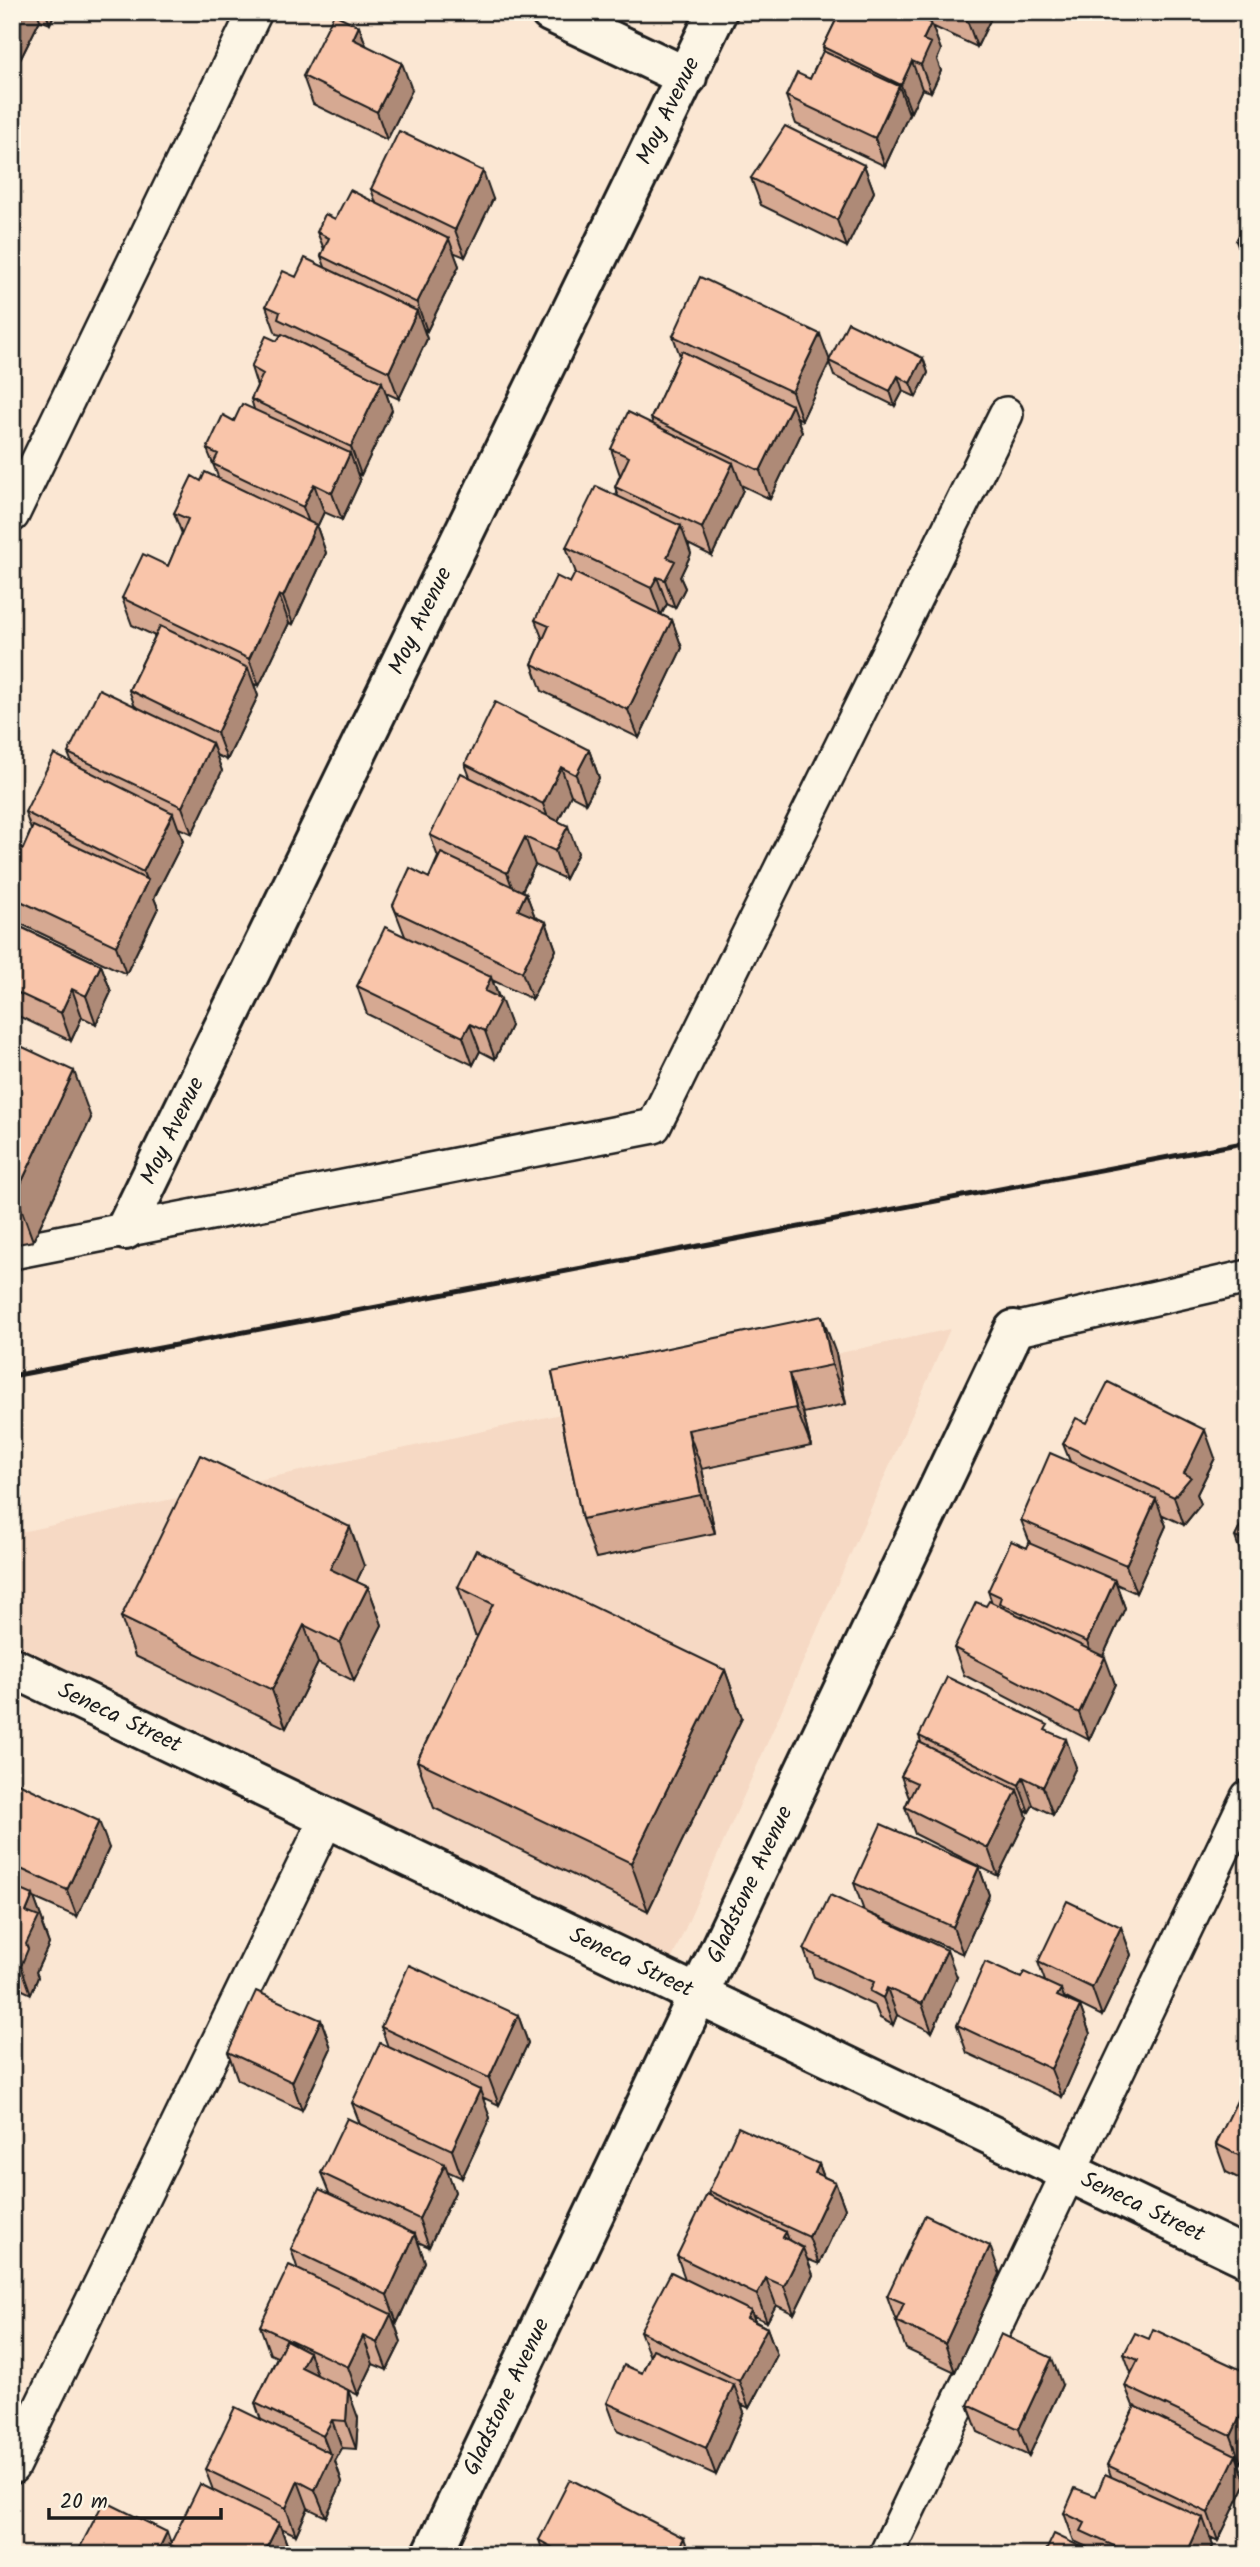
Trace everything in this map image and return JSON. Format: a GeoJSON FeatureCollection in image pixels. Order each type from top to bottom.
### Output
{"type":"FeatureCollection","features":[{"type":"Feature","properties":{"kind":"street"},"geometry":{"type":"LineString","coordinates":[[550,12],[687,77]]}},
{"type":"Feature","properties":{"kind":"street","name":"Moy Avenue"},"geometry":{"type":"LineString","coordinates":[[125,1230],[718,12]]}},
{"type":"Feature","properties":{"kind":"street","name":"Gladstone Avenue"},"geometry":{"type":"LineString","coordinates":[[432,2555],[1014,1330]]}},
{"type":"Feature","properties":{"kind":"street","name":"Seneca Street"},"geometry":{"type":"LineString","coordinates":[[12,1667],[1248,2259]]}},
{"type":"Feature","properties":{"kind":"lane"},"geometry":{"type":"LineString","coordinates":[[12,515],[255,12]]}},
{"type":"Feature","properties":{"kind":"lane"},"geometry":{"type":"LineString","coordinates":[[12,1252],[654,1126],[1006,414]]}},
{"type":"Feature","properties":{"kind":"lane"},"geometry":{"type":"LineString","coordinates":[[1014,1330],[1248,1277]]}},
{"type":"Feature","properties":{"kind":"lane"},"geometry":{"type":"LineString","coordinates":[[886,2555],[1248,1797]]}},
{"type":"Feature","properties":{"kind":"lane"},"geometry":{"type":"LineString","coordinates":[[12,2467],[327,1818]]}},
{"type":"Feature","properties":{"kind":"shaded area"},"geometry":{"type":"Polygon","coordinates":[[[950,1329],[670,1963],[20,1649],[12,1663],[12,1534],[950,1329]]]}},
{"type":"Feature","properties":{"kind":"building"},"geometry":{"type":"Polygon","coordinates":[[[12,12],[20,12],[12,28],[12,12]]]}},
{"type":"Feature","properties":{"kind":"building"},"geometry":{"type":"Polygon","coordinates":[[[840,12],[910,12],[931,23],[923,40],[931,43],[921,65],[912,61],[901,85],[823,47],[840,12]]]}},
{"type":"Feature","properties":{"kind":"building"},"geometry":{"type":"Polygon","coordinates":[[[952,12],[970,12],[967,20],[952,12]]]}},
{"type":"Feature","properties":{"kind":"building"},"geometry":{"type":"Polygon","coordinates":[[[334,14],[359,26],[353,39],[402,63],[377,112],[303,76],[334,14]]]}},
{"type":"Feature","properties":{"kind":"building"},"geometry":{"type":"Polygon","coordinates":[[[823,51],[899,86],[875,138],[786,96],[797,73],[810,79],[823,51]]]}},
{"type":"Feature","properties":{"kind":"building"},"geometry":{"type":"Polygon","coordinates":[[[785,126],[864,165],[837,220],[751,178],[785,126]]]}},
{"type":"Feature","properties":{"kind":"building"},"geometry":{"type":"Polygon","coordinates":[[[399,131],[483,171],[455,230],[371,189],[399,131]]]}},
{"type":"Feature","properties":{"kind":"building"},"geometry":{"type":"Polygon","coordinates":[[[350,190],[449,239],[417,303],[321,256],[329,238],[317,232],[325,214],[335,219],[350,190]]]}},
{"type":"Feature","properties":{"kind":"building"},"geometry":{"type":"Polygon","coordinates":[[[1248,218],[1248,247],[1236,241],[1248,218]]]}},
{"type":"Feature","properties":{"kind":"building"},"geometry":{"type":"Polygon","coordinates":[[[305,258],[417,311],[389,372],[278,319],[280,312],[266,306],[283,271],[296,277],[305,258]]]}},
{"type":"Feature","properties":{"kind":"building"},"geometry":{"type":"Polygon","coordinates":[[[700,277],[820,334],[792,392],[673,336],[700,277]]]}},
{"type":"Feature","properties":{"kind":"building"},"geometry":{"type":"Polygon","coordinates":[[[848,322],[923,358],[910,383],[898,376],[890,391],[829,361],[848,322]]]}},
{"type":"Feature","properties":{"kind":"building"},"geometry":{"type":"Polygon","coordinates":[[[282,334],[382,382],[351,447],[251,399],[263,374],[251,367],[266,336],[277,341],[282,334]]]}},
{"type":"Feature","properties":{"kind":"building"},"geometry":{"type":"Polygon","coordinates":[[[682,351],[792,405],[760,471],[651,418],[682,351]]]}},
{"type":"Feature","properties":{"kind":"building"},"geometry":{"type":"Polygon","coordinates":[[[242,404],[350,453],[332,493],[314,484],[303,507],[213,464],[218,454],[207,449],[223,415],[234,421],[242,404]]]}},
{"type":"Feature","properties":{"kind":"building"},"geometry":{"type":"Polygon","coordinates":[[[628,412],[733,463],[702,528],[615,487],[629,457],[611,449],[628,412]]]}},
{"type":"Feature","properties":{"kind":"building"},"geometry":{"type":"Polygon","coordinates":[[[205,472],[316,525],[283,597],[279,595],[249,659],[122,598],[143,554],[168,566],[188,519],[174,513],[192,476],[201,481],[205,472]]]}},
{"type":"Feature","properties":{"kind":"building"},"geometry":{"type":"Polygon","coordinates":[[[596,486],[681,526],[667,557],[675,561],[665,580],[657,577],[651,588],[566,547],[596,486]]]}},
{"type":"Feature","properties":{"kind":"building"},"geometry":{"type":"Polygon","coordinates":[[[575,573],[672,620],[628,710],[532,664],[549,626],[535,620],[556,576],[570,583],[575,573]]]}},
{"type":"Feature","properties":{"kind":"building"},"geometry":{"type":"Polygon","coordinates":[[[160,626],[248,668],[217,733],[129,690],[160,626]]]}},
{"type":"Feature","properties":{"kind":"building"},"geometry":{"type":"Polygon","coordinates":[[[99,689],[212,743],[182,807],[68,753],[99,689]]]}},
{"type":"Feature","properties":{"kind":"building"},"geometry":{"type":"Polygon","coordinates":[[[495,702],[589,750],[576,775],[561,767],[543,804],[465,764],[495,702]]]}},
{"type":"Feature","properties":{"kind":"building"},"geometry":{"type":"Polygon","coordinates":[[[54,754],[173,813],[143,872],[25,812],[54,754]]]}},
{"type":"Feature","properties":{"kind":"building"},"geometry":{"type":"Polygon","coordinates":[[[461,773],[568,826],[555,851],[525,837],[507,873],[430,835],[461,773]]]}},
{"type":"Feature","properties":{"kind":"building"},"geometry":{"type":"Polygon","coordinates":[[[33,826],[148,880],[116,946],[12,897],[12,844],[23,849],[33,826]]]}},
{"type":"Feature","properties":{"kind":"building"},"geometry":{"type":"Polygon","coordinates":[[[441,853],[526,893],[518,910],[546,922],[522,972],[396,912],[393,905],[410,868],[429,878],[441,853]]]}},
{"type":"Feature","properties":{"kind":"building"},"geometry":{"type":"Polygon","coordinates":[[[12,923],[101,965],[86,996],[72,989],[61,1013],[12,990],[12,923]]]}},
{"type":"Feature","properties":{"kind":"building"},"geometry":{"type":"Polygon","coordinates":[[[385,927],[491,977],[485,991],[501,999],[485,1031],[470,1024],[463,1037],[357,986],[385,927]]]}},
{"type":"Feature","properties":{"kind":"building"},"geometry":{"type":"Polygon","coordinates":[[[12,1042],[74,1071],[16,1194],[12,1194],[12,1042]]]}},
{"type":"Feature","properties":{"kind":"building"},"geometry":{"type":"Polygon","coordinates":[[[822,1316],[832,1365],[789,1374],[796,1408],[688,1430],[701,1495],[582,1519],[552,1372],[822,1316]]]}},
{"type":"Feature","properties":{"kind":"building"},"geometry":{"type":"Polygon","coordinates":[[[1108,1382],[1205,1430],[1184,1473],[1191,1477],[1174,1497],[1063,1444],[1076,1418],[1087,1423],[1108,1382]]]}},
{"type":"Feature","properties":{"kind":"building"},"geometry":{"type":"Polygon","coordinates":[[[1050,1453],[1156,1499],[1126,1565],[1021,1520],[1050,1453]]]}},
{"type":"Feature","properties":{"kind":"building"},"geometry":{"type":"Polygon","coordinates":[[[200,1455],[350,1527],[330,1569],[368,1587],[340,1643],[304,1625],[272,1690],[121,1617],[200,1455]]]}},
{"type":"Feature","properties":{"kind":"building"},"geometry":{"type":"Polygon","coordinates":[[[1248,1511],[1248,1543],[1235,1537],[1248,1511]]]}},
{"type":"Feature","properties":{"kind":"building"},"geometry":{"type":"Polygon","coordinates":[[[1011,1541],[1027,1548],[1029,1543],[1115,1580],[1087,1642],[999,1603],[1001,1597],[988,1591],[1011,1541]]]}},
{"type":"Feature","properties":{"kind":"building"},"geometry":{"type":"Polygon","coordinates":[[[476,1550],[725,1670],[631,1863],[417,1761],[493,1604],[458,1587],[476,1550]]]}},
{"type":"Feature","properties":{"kind":"building"},"geometry":{"type":"Polygon","coordinates":[[[989,1601],[1105,1657],[1079,1713],[954,1648],[976,1602],[986,1606],[989,1601]]]}},
{"type":"Feature","properties":{"kind":"building"},"geometry":{"type":"Polygon","coordinates":[[[947,1677],[1048,1725],[1045,1730],[1066,1739],[1043,1787],[1023,1777],[1019,1785],[919,1736],[947,1677]]]}},
{"type":"Feature","properties":{"kind":"building"},"geometry":{"type":"Polygon","coordinates":[[[919,1742],[1017,1790],[988,1848],[905,1807],[917,1783],[901,1776],[919,1742]]]}},
{"type":"Feature","properties":{"kind":"building"},"geometry":{"type":"Polygon","coordinates":[[[12,1780],[99,1821],[67,1890],[12,1865],[12,1780]]]}},
{"type":"Feature","properties":{"kind":"building"},"geometry":{"type":"Polygon","coordinates":[[[881,1824],[979,1867],[953,1927],[854,1883],[881,1824]]]}},
{"type":"Feature","properties":{"kind":"building"},"geometry":{"type":"Polygon","coordinates":[[[12,1886],[33,1895],[26,1912],[39,1917],[26,1944],[28,1949],[21,1966],[12,1962],[12,1886]]]}},
{"type":"Feature","properties":{"kind":"building"},"geometry":{"type":"Polygon","coordinates":[[[830,1895],[947,1950],[922,2004],[887,1988],[883,1998],[870,1991],[874,1982],[804,1950],[830,1895]]]}},
{"type":"Feature","properties":{"kind":"building"},"geometry":{"type":"Polygon","coordinates":[[[1067,1901],[1121,1927],[1092,1988],[1038,1962],[1067,1901]]]}},
{"type":"Feature","properties":{"kind":"building"},"geometry":{"type":"Polygon","coordinates":[[[985,1962],[1021,1978],[1024,1972],[1061,1989],[1057,1996],[1080,2006],[1051,2069],[957,2025],[985,1962]]]}},
{"type":"Feature","properties":{"kind":"building"},"geometry":{"type":"Polygon","coordinates":[[[409,1965],[518,2015],[489,2078],[381,2027],[409,1965]]]}},
{"type":"Feature","properties":{"kind":"building"},"geometry":{"type":"Polygon","coordinates":[[[256,1991],[321,2020],[292,2082],[228,2052],[256,1991]]]}},
{"type":"Feature","properties":{"kind":"building"},"geometry":{"type":"Polygon","coordinates":[[[380,2043],[480,2090],[452,2150],[352,2103],[380,2043]]]}},
{"type":"Feature","properties":{"kind":"building"},"geometry":{"type":"Polygon","coordinates":[[[1248,2080],[1248,2160],[1216,2144],[1248,2080]]]}},
{"type":"Feature","properties":{"kind":"building"},"geometry":{"type":"Polygon","coordinates":[[[347,2118],[445,2164],[419,2219],[321,2173],[347,2118]]]}},
{"type":"Feature","properties":{"kind":"building"},"geometry":{"type":"Polygon","coordinates":[[[738,2127],[819,2164],[815,2173],[835,2182],[809,2237],[709,2191],[738,2127]]]}},
{"type":"Feature","properties":{"kind":"building"},"geometry":{"type":"Polygon","coordinates":[[[319,2189],[415,2234],[387,2295],[291,2249],[319,2189]]]}},
{"type":"Feature","properties":{"kind":"building"},"geometry":{"type":"Polygon","coordinates":[[[707,2194],[786,2232],[783,2237],[803,2248],[784,2286],[766,2278],[757,2295],[677,2256],[707,2194]]]}},
{"type":"Feature","properties":{"kind":"building"},"geometry":{"type":"Polygon","coordinates":[[[925,2215],[990,2246],[945,2344],[896,2321],[904,2303],[887,2296],[925,2215]]]}},
{"type":"Feature","properties":{"kind":"building"},"geometry":{"type":"Polygon","coordinates":[[[289,2265],[391,2314],[377,2343],[363,2336],[348,2367],[260,2326],[289,2265]]]}},
{"type":"Feature","properties":{"kind":"building"},"geometry":{"type":"Polygon","coordinates":[[[671,2272],[751,2311],[747,2318],[767,2328],[739,2381],[640,2331],[671,2272]]]}},
{"type":"Feature","properties":{"kind":"building"},"geometry":{"type":"Polygon","coordinates":[[[1153,2329],[1248,2373],[1248,2400],[1231,2436],[1125,2386],[1138,2360],[1124,2354],[1135,2333],[1149,2339],[1153,2329]]]}},
{"type":"Feature","properties":{"kind":"building"},"geometry":{"type":"Polygon","coordinates":[[[1001,2334],[1052,2358],[1019,2429],[968,2405],[1001,2334]]]}},
{"type":"Feature","properties":{"kind":"building"},"geometry":{"type":"Polygon","coordinates":[[[286,2340],[309,2352],[301,2367],[348,2390],[346,2421],[332,2420],[323,2436],[255,2403],[286,2340]]]}},
{"type":"Feature","properties":{"kind":"building"},"geometry":{"type":"Polygon","coordinates":[[[653,2349],[734,2385],[706,2448],[607,2403],[624,2365],[642,2373],[653,2349]]]}},
{"type":"Feature","properties":{"kind":"building"},"geometry":{"type":"Polygon","coordinates":[[[1135,2406],[1236,2455],[1208,2513],[1107,2465],[1135,2406]]]}},
{"type":"Feature","properties":{"kind":"building"},"geometry":{"type":"Polygon","coordinates":[[[235,2407],[332,2454],[315,2490],[298,2481],[286,2508],[205,2469],[235,2407]]]}},
{"type":"Feature","properties":{"kind":"building"},"geometry":{"type":"Polygon","coordinates":[[[1105,2474],[1203,2518],[1186,2555],[1134,2555],[1081,2531],[1085,2523],[1064,2513],[1075,2488],[1096,2496],[1105,2474]]]}},
{"type":"Feature","properties":{"kind":"building"},"geometry":{"type":"Polygon","coordinates":[[[570,2479],[684,2538],[675,2555],[566,2555],[539,2540],[570,2479]]]}},
{"type":"Feature","properties":{"kind":"building"},"geometry":{"type":"Polygon","coordinates":[[[200,2484],[279,2523],[267,2547],[283,2555],[191,2555],[170,2545],[200,2484]]]}},
{"type":"Feature","properties":{"kind":"building"},"geometry":{"type":"Polygon","coordinates":[[[104,2501],[167,2532],[156,2555],[76,2555],[104,2501]]]}},
{"type":"Feature","properties":{"kind":"building"},"geometry":{"type":"Polygon","coordinates":[[[1054,2534],[1098,2555],[1044,2555],[1054,2534]]]}},
{"type":"Feature","properties":{"kind":"railway"},"geometry":{"type":"LineString","coordinates":[[12,1376],[1248,1142]]}}]}
